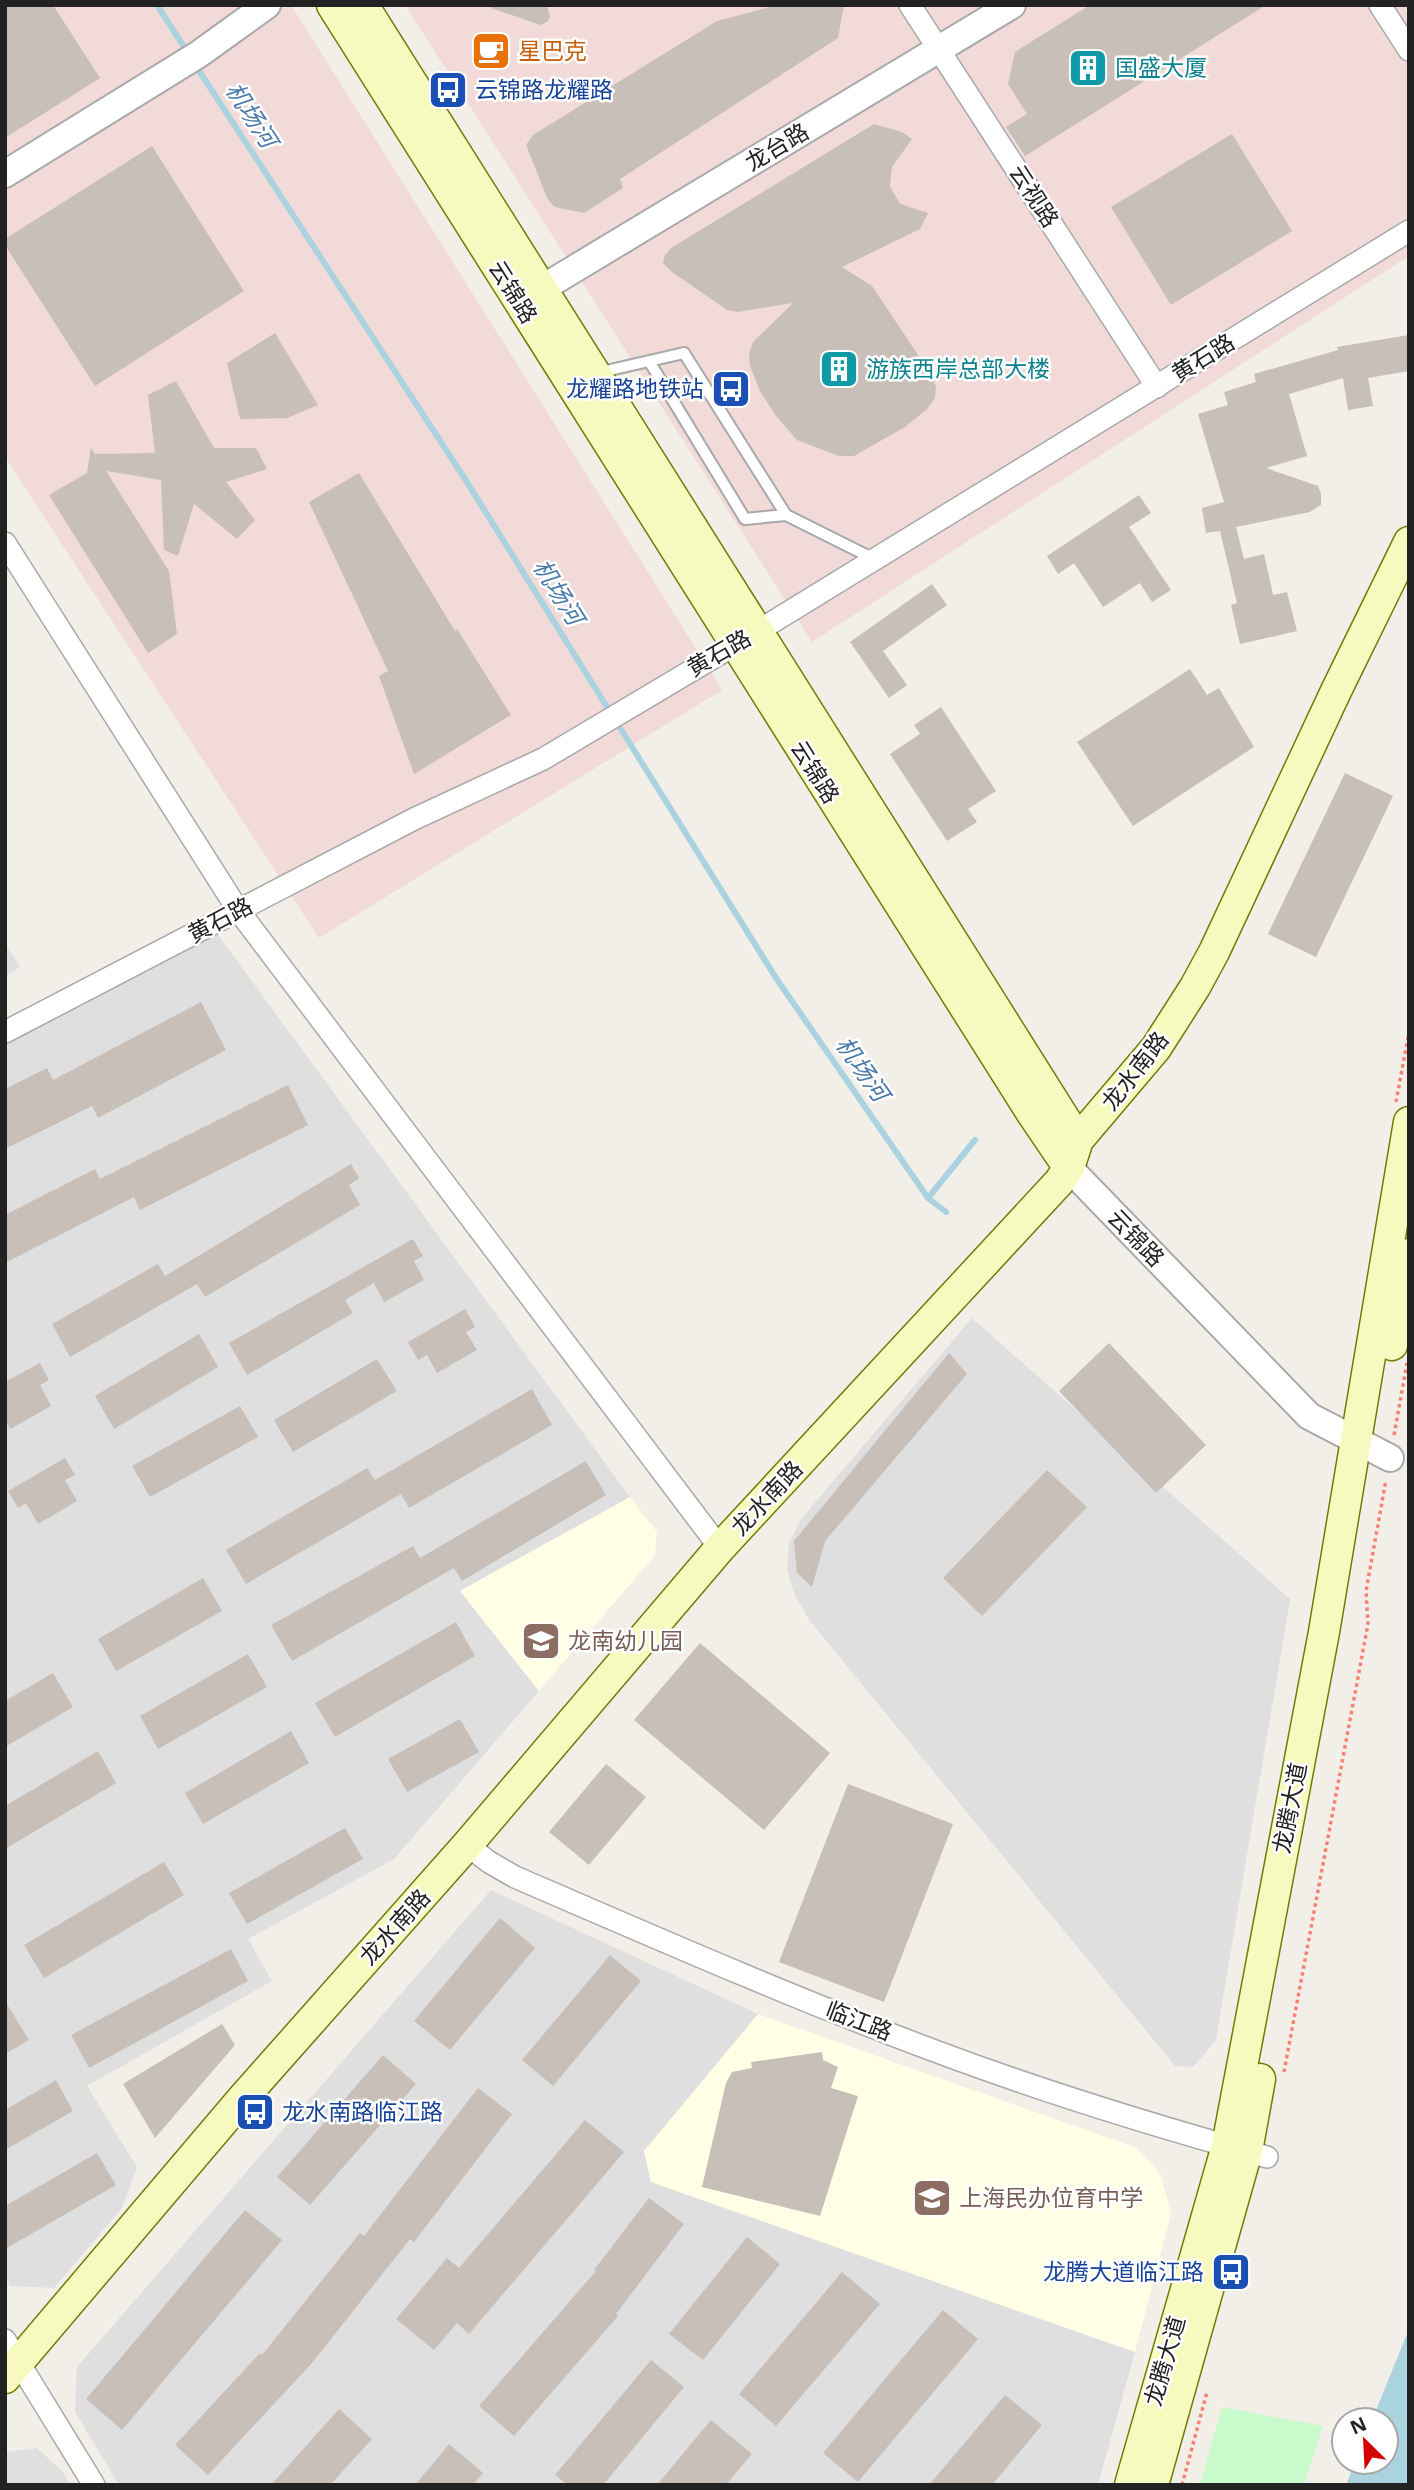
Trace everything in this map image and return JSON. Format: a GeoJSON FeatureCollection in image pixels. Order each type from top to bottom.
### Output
{"type":"FeatureCollection","features":[{"type":"Feature","properties":{"kind":"main road","name":"云锦路"},"geometry":{"type":"LineString","coordinates":[[332,5],[746,637],[1074,1154]]}},
{"type":"Feature","properties":{"kind":"main road","name":"云锦路"},"geometry":{"type":"LineString","coordinates":[[363,5],[541,289],[597,373],[746,637]]}},
{"type":"Feature","properties":{"kind":"main road","name":"龙水南路"},"geometry":{"type":"LineString","coordinates":[[10,2360],[467,1845],[720,1548],[1059,1182],[1074,1154],[1156,1048],[1195,987],[1409,542]]}},
{"type":"Feature","properties":{"kind":"main road","name":"龙腾大道"},"geometry":{"type":"LineString","coordinates":[[1373,1449],[1409,1122]]}},
{"type":"Feature","properties":{"kind":"main road","name":"龙腾大道"},"geometry":{"type":"LineString","coordinates":[[1153,2485],[1247,2151],[1321,1646],[1373,1449],[1409,1254]]}},
{"type":"Feature","properties":{"kind":"main road","name":"龙腾大道"},"geometry":{"type":"LineString","coordinates":[[1130,2485],[1247,2151]]}},
{"type":"Feature","properties":{"kind":"street"},"geometry":{"type":"LineString","coordinates":[[5,174],[191,59],[267,5]]}},
{"type":"Feature","properties":{"kind":"street","name":"云视路"},"geometry":{"type":"LineString","coordinates":[[910,5],[1157,387]]}},
{"type":"Feature","properties":{"kind":"street","name":"龙台路"},"geometry":{"type":"LineString","coordinates":[[541,289],[1012,5]]}},
{"type":"Feature","properties":{"kind":"street"},"geometry":{"type":"LineString","coordinates":[[1380,5],[1409,50]]}},
{"type":"Feature","properties":{"kind":"street","name":"黄石路"},"geometry":{"type":"LineString","coordinates":[[5,1032],[414,819],[542,759],[1157,387],[1409,231]]}},
{"type":"Feature","properties":{"kind":"street"},"geometry":{"type":"LineString","coordinates":[[5,543],[238,911],[720,1548]]}},
{"type":"Feature","properties":{"kind":"street","name":"云锦路"},"geometry":{"type":"LineString","coordinates":[[1074,1154],[1309,1416],[1373,1449]]}},
{"type":"Feature","properties":{"kind":"street","name":"临江路"},"geometry":{"type":"LineString","coordinates":[[467,1845],[515,1877],[765,1984],[936,2051],[1122,2116],[1247,2151]]}},
{"type":"Feature","properties":{"kind":"street"},"geometry":{"type":"LineString","coordinates":[[10,2360],[94,2485]]}},
{"type":"Feature","properties":{"kind":"lane"},"geometry":{"type":"LineString","coordinates":[[597,373],[684,353],[786,515]]}},
{"type":"Feature","properties":{"kind":"lane"},"geometry":{"type":"LineString","coordinates":[[649,361],[745,519],[786,515],[874,558]]}},
{"type":"Feature","properties":{"kind":"path","name":"龙腾大道"},"geometry":{"type":"LineString","coordinates":[[1283,2075],[1368,1624],[1366,1591],[1373,1449],[1409,1352]]}},
{"type":"Feature","properties":{"kind":"path"},"geometry":{"type":"LineString","coordinates":[[1182,2485],[1210,2383]]}},
{"type":"Feature","properties":{"kind":"shaded area"},"geometry":{"type":"Polygon","coordinates":[[[5,5],[291,5],[722,690],[319,938],[5,457],[5,5]]]}},
{"type":"Feature","properties":{"kind":"shaded area"},"geometry":{"type":"Polygon","coordinates":[[[405,5],[1409,5],[1409,256],[812,642],[405,5]]]}},
{"type":"Feature","properties":{"kind":"shaded area"},"geometry":{"type":"Polygon","coordinates":[[[178,929],[218,935],[630,1497],[460,1591],[539,1691],[394,1859],[248,1939],[272,1981],[87,2086],[137,2167],[122,2208],[54,2288],[10,2286],[5,2278],[5,1019],[178,929]]]}},
{"type":"Feature","properties":{"kind":"shaded area"},"geometry":{"type":"Polygon","coordinates":[[[5,943],[20,967],[5,976],[5,943]]]}},
{"type":"Feature","properties":{"kind":"shaded area"},"geometry":{"type":"Polygon","coordinates":[[[972,1318],[1290,1599],[1216,2040],[1193,2067],[1175,2066],[810,1621],[794,1594],[787,1569],[789,1543],[801,1519],[972,1318]]]}},
{"type":"Feature","properties":{"kind":"shaded area","name":"龙南幼儿园"},"geometry":{"type":"Polygon","coordinates":[[[630,1497],[657,1532],[655,1555],[539,1691],[460,1591],[630,1497]]]}},
{"type":"Feature","properties":{"kind":"shaded area"},"geometry":{"type":"Polygon","coordinates":[[[491,1890],[758,2014],[644,2151],[651,2182],[1135,2352],[1098,2485],[119,2485],[75,2412],[77,2367],[491,1890]]]}},
{"type":"Feature","properties":{"kind":"shaded area","name":"上海民办位育中学"},"geometry":{"type":"Polygon","coordinates":[[[758,2014],[1137,2148],[1161,2175],[1171,2214],[1135,2352],[651,2182],[644,2151],[758,2014]]]}},
{"type":"Feature","properties":{"kind":"shaded area"},"geometry":{"type":"Polygon","coordinates":[[[37,2448],[63,2472],[70,2485],[5,2485],[5,2452],[37,2448]]]}},
{"type":"Feature","properties":{"kind":"green space"},"geometry":{"type":"Polygon","coordinates":[[[1222,2407],[1323,2426],[1304,2485],[1200,2485],[1222,2407]]]}},
{"type":"Feature","properties":{"kind":"water"},"geometry":{"type":"Polygon","coordinates":[[[1409,2329],[1409,2485],[1346,2485],[1350,2476],[1400,2476],[1400,2406],[1378,2406],[1409,2329]]]}},
{"type":"Feature","properties":{"kind":"building"},"geometry":{"type":"Polygon","coordinates":[[[5,5],[53,5],[100,78],[5,138],[5,5]]]}},
{"type":"Feature","properties":{"kind":"building"},"geometry":{"type":"Polygon","coordinates":[[[492,5],[547,5],[550,17],[541,25],[491,8],[492,5]]]}},
{"type":"Feature","properties":{"kind":"building"},"geometry":{"type":"Polygon","coordinates":[[[777,5],[844,5],[838,38],[620,179],[623,188],[584,213],[555,207],[548,200],[526,145],[533,135],[717,21],[777,5]]]}},
{"type":"Feature","properties":{"kind":"building","name":"国盛大厦"},"geometry":{"type":"Polygon","coordinates":[[[1090,5],[1266,5],[1025,156],[1006,127],[1027,114],[1008,84],[1015,52],[1090,5]]]}},
{"type":"Feature","properties":{"kind":"building"},"geometry":{"type":"Polygon","coordinates":[[[874,124],[902,132],[912,139],[892,167],[890,186],[900,204],[928,213],[920,229],[842,267],[872,286],[930,373],[936,387],[935,398],[927,409],[905,427],[854,456],[839,456],[797,440],[776,416],[760,391],[750,366],[749,354],[753,342],[793,303],[738,312],[727,310],[663,263],[671,248],[874,124]]]}},
{"type":"Feature","properties":{"kind":"building"},"geometry":{"type":"Polygon","coordinates":[[[1232,134],[1292,231],[1171,305],[1111,207],[1232,134]]]}},
{"type":"Feature","properties":{"kind":"building"},"geometry":{"type":"Polygon","coordinates":[[[152,146],[244,291],[95,386],[5,245],[5,239],[152,146]]]}},
{"type":"Feature","properties":{"kind":"building"},"geometry":{"type":"Polygon","coordinates":[[[275,333],[318,405],[287,418],[240,419],[227,363],[275,333]]]}},
{"type":"Feature","properties":{"kind":"building"},"geometry":{"type":"Polygon","coordinates":[[[1409,335],[1409,371],[1368,378],[1373,406],[1348,410],[1343,378],[1289,394],[1307,456],[1266,468],[1318,486],[1321,505],[1310,512],[1236,527],[1244,559],[1264,554],[1273,595],[1287,592],[1297,631],[1240,644],[1231,605],[1237,603],[1220,531],[1206,533],[1202,508],[1224,502],[1198,414],[1228,405],[1224,392],[1256,382],[1254,374],[1338,350],[1337,347],[1409,335]]]}},
{"type":"Feature","properties":{"kind":"building"},"geometry":{"type":"Polygon","coordinates":[[[176,381],[214,448],[256,448],[267,469],[226,482],[255,520],[237,539],[194,504],[178,556],[164,550],[161,480],[106,471],[169,571],[177,634],[148,653],[49,495],[87,473],[91,448],[95,454],[155,453],[148,395],[176,381]]]}},
{"type":"Feature","properties":{"kind":"building"},"geometry":{"type":"Polygon","coordinates":[[[359,473],[455,631],[457,629],[511,715],[414,774],[379,676],[388,671],[309,502],[359,473]]]}},
{"type":"Feature","properties":{"kind":"building"},"geometry":{"type":"Polygon","coordinates":[[[1139,495],[1151,513],[1129,527],[1171,590],[1152,602],[1140,583],[1103,607],[1074,563],[1058,574],[1047,556],[1139,495]]]}},
{"type":"Feature","properties":{"kind":"building"},"geometry":{"type":"Polygon","coordinates":[[[932,584],[947,605],[883,651],[907,685],[889,698],[850,642],[932,584]]]}},
{"type":"Feature","properties":{"kind":"building"},"geometry":{"type":"Polygon","coordinates":[[[1190,669],[1207,695],[1219,688],[1254,747],[1133,826],[1077,742],[1190,669]]]}},
{"type":"Feature","properties":{"kind":"building"},"geometry":{"type":"Polygon","coordinates":[[[941,707],[996,791],[968,809],[977,822],[947,841],[890,754],[920,734],[914,725],[941,707]]]}},
{"type":"Feature","properties":{"kind":"building"},"geometry":{"type":"Polygon","coordinates":[[[1345,773],[1393,796],[1316,957],[1268,934],[1345,773]]]}},
{"type":"Feature","properties":{"kind":"building"},"geometry":{"type":"Polygon","coordinates":[[[201,1002],[226,1050],[98,1118],[92,1106],[5,1149],[5,1089],[47,1068],[53,1080],[201,1002]]]}},
{"type":"Feature","properties":{"kind":"building"},"geometry":{"type":"Polygon","coordinates":[[[288,1085],[308,1125],[140,1210],[134,1197],[5,1263],[5,1215],[95,1169],[100,1179],[288,1085]]]}},
{"type":"Feature","properties":{"kind":"building"},"geometry":{"type":"Polygon","coordinates":[[[351,1164],[359,1178],[349,1185],[360,1205],[205,1297],[197,1284],[70,1357],[52,1324],[158,1264],[165,1276],[351,1164]]]}},
{"type":"Feature","properties":{"kind":"building"},"geometry":{"type":"Polygon","coordinates":[[[413,1239],[423,1256],[414,1261],[424,1280],[384,1302],[374,1283],[345,1300],[353,1313],[247,1375],[229,1343],[413,1239]]]}},
{"type":"Feature","properties":{"kind":"building"},"geometry":{"type":"Polygon","coordinates":[[[465,1309],[475,1327],[466,1332],[477,1350],[437,1373],[427,1355],[418,1360],[408,1342],[465,1309]]]}},
{"type":"Feature","properties":{"kind":"building"},"geometry":{"type":"Polygon","coordinates":[[[199,1334],[218,1367],[114,1429],[95,1396],[199,1334]]]}},
{"type":"Feature","properties":{"kind":"building"},"geometry":{"type":"Polygon","coordinates":[[[1109,1343],[1206,1445],[1156,1493],[1059,1391],[1109,1343]]]}},
{"type":"Feature","properties":{"kind":"building"},"geometry":{"type":"Polygon","coordinates":[[[949,1353],[967,1374],[825,1541],[812,1587],[797,1573],[794,1541],[949,1353]]]}},
{"type":"Feature","properties":{"kind":"building"},"geometry":{"type":"Polygon","coordinates":[[[377,1359],[397,1391],[293,1452],[274,1420],[377,1359]]]}},
{"type":"Feature","properties":{"kind":"building"},"geometry":{"type":"Polygon","coordinates":[[[40,1363],[49,1380],[40,1385],[51,1406],[10,1429],[5,1420],[5,1382],[40,1363]]]}},
{"type":"Feature","properties":{"kind":"building"},"geometry":{"type":"Polygon","coordinates":[[[532,1389],[552,1425],[409,1508],[401,1494],[246,1584],[226,1550],[367,1468],[375,1480],[532,1389]]]}},
{"type":"Feature","properties":{"kind":"building"},"geometry":{"type":"Polygon","coordinates":[[[240,1406],[258,1437],[150,1497],[132,1466],[240,1406]]]}},
{"type":"Feature","properties":{"kind":"building"},"geometry":{"type":"Polygon","coordinates":[[[65,1458],[75,1475],[65,1480],[77,1501],[38,1524],[26,1503],[18,1508],[8,1491],[65,1458]]]}},
{"type":"Feature","properties":{"kind":"building"},"geometry":{"type":"Polygon","coordinates":[[[586,1461],[606,1495],[462,1581],[454,1568],[292,1661],[271,1625],[413,1546],[420,1558],[586,1461]]]}},
{"type":"Feature","properties":{"kind":"building"},"geometry":{"type":"Polygon","coordinates":[[[1047,1470],[1087,1507],[982,1616],[943,1578],[1047,1470]]]}},
{"type":"Feature","properties":{"kind":"building"},"geometry":{"type":"Polygon","coordinates":[[[203,1578],[222,1611],[116,1671],[98,1639],[203,1578]]]}},
{"type":"Feature","properties":{"kind":"building"},"geometry":{"type":"Polygon","coordinates":[[[456,1622],[475,1656],[335,1737],[315,1703],[456,1622]]]}},
{"type":"Feature","properties":{"kind":"building"},"geometry":{"type":"Polygon","coordinates":[[[700,1643],[830,1753],[764,1830],[634,1720],[700,1643]]]}},
{"type":"Feature","properties":{"kind":"building"},"geometry":{"type":"Polygon","coordinates":[[[248,1654],[267,1687],[158,1749],[140,1716],[248,1654]]]}},
{"type":"Feature","properties":{"kind":"building"},"geometry":{"type":"Polygon","coordinates":[[[53,1673],[73,1707],[5,1747],[5,1701],[53,1673]]]}},
{"type":"Feature","properties":{"kind":"building"},"geometry":{"type":"Polygon","coordinates":[[[460,1719],[479,1752],[407,1792],[388,1759],[460,1719]]]}},
{"type":"Feature","properties":{"kind":"building"},"geometry":{"type":"Polygon","coordinates":[[[291,1731],[309,1763],[203,1824],[185,1793],[291,1731]]]}},
{"type":"Feature","properties":{"kind":"building"},"geometry":{"type":"Polygon","coordinates":[[[98,1751],[116,1783],[5,1849],[5,1806],[98,1751]]]}},
{"type":"Feature","properties":{"kind":"building"},"geometry":{"type":"Polygon","coordinates":[[[606,1764],[646,1797],[589,1865],[549,1832],[606,1764]]]}},
{"type":"Feature","properties":{"kind":"building"},"geometry":{"type":"Polygon","coordinates":[[[848,1784],[953,1824],[884,2002],[779,1962],[848,1784]]]}},
{"type":"Feature","properties":{"kind":"building"},"geometry":{"type":"Polygon","coordinates":[[[345,1828],[363,1859],[247,1924],[229,1893],[345,1828]]]}},
{"type":"Feature","properties":{"kind":"building"},"geometry":{"type":"Polygon","coordinates":[[[164,1862],[184,1895],[44,1978],[24,1945],[164,1862]]]}},
{"type":"Feature","properties":{"kind":"building"},"geometry":{"type":"Polygon","coordinates":[[[500,1918],[535,1948],[450,2050],[414,2021],[500,1918]]]}},
{"type":"Feature","properties":{"kind":"building"},"geometry":{"type":"Polygon","coordinates":[[[231,1949],[248,1981],[89,2068],[71,2035],[231,1949]]]}},
{"type":"Feature","properties":{"kind":"building"},"geometry":{"type":"Polygon","coordinates":[[[610,1955],[641,1981],[553,2086],[522,2060],[610,1955]]]}},
{"type":"Feature","properties":{"kind":"building"},"geometry":{"type":"Polygon","coordinates":[[[5,2001],[29,2040],[5,2054],[5,2001]]]}},
{"type":"Feature","properties":{"kind":"building"},"geometry":{"type":"Polygon","coordinates":[[[222,2024],[235,2045],[155,2138],[123,2084],[222,2024]]]}},
{"type":"Feature","properties":{"kind":"building"},"geometry":{"type":"Polygon","coordinates":[[[822,2052],[823,2060],[838,2067],[831,2088],[858,2096],[820,2216],[702,2187],[726,2083],[732,2072],[752,2068],[751,2062],[822,2052]]]}},
{"type":"Feature","properties":{"kind":"building"},"geometry":{"type":"Polygon","coordinates":[[[383,2055],[416,2084],[310,2205],[277,2177],[383,2055]]]}},
{"type":"Feature","properties":{"kind":"building"},"geometry":{"type":"Polygon","coordinates":[[[56,2080],[73,2111],[5,2150],[5,2110],[56,2080]]]}},
{"type":"Feature","properties":{"kind":"building"},"geometry":{"type":"Polygon","coordinates":[[[478,2088],[512,2114],[414,2242],[410,2239],[312,2363],[208,2475],[175,2445],[260,2353],[262,2355],[360,2233],[364,2236],[478,2088]]]}},
{"type":"Feature","properties":{"kind":"building"},"geometry":{"type":"Polygon","coordinates":[[[585,2120],[624,2152],[469,2334],[457,2323],[434,2350],[396,2319],[447,2258],[459,2268],[585,2120]]]}},
{"type":"Feature","properties":{"kind":"building"},"geometry":{"type":"Polygon","coordinates":[[[97,2153],[116,2185],[5,2249],[5,2206],[97,2153]]]}},
{"type":"Feature","properties":{"kind":"building"},"geometry":{"type":"Polygon","coordinates":[[[649,2198],[684,2224],[616,2314],[618,2316],[514,2436],[479,2406],[596,2271],[594,2270],[649,2198]]]}},
{"type":"Feature","properties":{"kind":"building"},"geometry":{"type":"Polygon","coordinates":[[[245,2210],[282,2240],[122,2430],[86,2399],[245,2210]]]}},
{"type":"Feature","properties":{"kind":"building"},"geometry":{"type":"Polygon","coordinates":[[[747,2237],[780,2264],[703,2360],[669,2334],[747,2237]]]}},
{"type":"Feature","properties":{"kind":"building"},"geometry":{"type":"Polygon","coordinates":[[[842,2272],[880,2304],[776,2426],[739,2394],[842,2272]]]}},
{"type":"Feature","properties":{"kind":"building"},"geometry":{"type":"Polygon","coordinates":[[[943,2310],[978,2339],[858,2482],[823,2453],[943,2310]]]}},
{"type":"Feature","properties":{"kind":"building"},"geometry":{"type":"Polygon","coordinates":[[[651,2360],[684,2387],[603,2485],[568,2485],[555,2475],[651,2360]]]}},
{"type":"Feature","properties":{"kind":"building"},"geometry":{"type":"Polygon","coordinates":[[[1005,2395],[1042,2425],[992,2485],[929,2485],[1005,2395]]]}},
{"type":"Feature","properties":{"kind":"building"},"geometry":{"type":"Polygon","coordinates":[[[339,2409],[372,2439],[330,2485],[271,2485],[339,2409]]]}},
{"type":"Feature","properties":{"kind":"building"},"geometry":{"type":"Polygon","coordinates":[[[711,2420],[752,2454],[726,2485],[657,2485],[711,2420]]]}},
{"type":"Feature","properties":{"kind":"building"},"geometry":{"type":"Polygon","coordinates":[[[449,2444],[483,2473],[473,2485],[415,2485],[449,2444]]]}},
{"type":"Feature","properties":{"kind":"waterway","name":"机场河"},"geometry":{"type":"LineString","coordinates":[[157,5],[188,53]]}},
{"type":"Feature","properties":{"kind":"waterway","name":"机场河"},"geometry":{"type":"LineString","coordinates":[[194,63],[465,479],[776,978],[928,1198],[946,1212]]}},
{"type":"Feature","properties":{"kind":"waterway","name":"机场河"},"geometry":{"type":"LineString","coordinates":[[928,1198],[975,1140]]}},
{"type":"Feature","properties":{"kind":"place","name":"星巴克"},"geometry":{"type":"Point","coordinates":[491,51]}},
{"type":"Feature","properties":{"kind":"place","name":"国盛大厦"},"geometry":{"type":"Point","coordinates":[1088,68]}},
{"type":"Feature","properties":{"kind":"place","name":"云锦路龙耀路"},"geometry":{"type":"Point","coordinates":[448,90]}},
{"type":"Feature","properties":{"kind":"place","name":"游族西岸总部大楼"},"geometry":{"type":"Point","coordinates":[839,369]}},
{"type":"Feature","properties":{"kind":"place","name":"龙耀路地铁站"},"geometry":{"type":"Point","coordinates":[731,389]}},
{"type":"Feature","properties":{"kind":"place","name":"龙南幼儿园"},"geometry":{"type":"Point","coordinates":[541,1641]}},
{"type":"Feature","properties":{"kind":"place","name":"龙水南路临江路"},"geometry":{"type":"Point","coordinates":[255,2112]}},
{"type":"Feature","properties":{"kind":"place","name":"上海民办位育中学"},"geometry":{"type":"Point","coordinates":[932,2198]}},
{"type":"Feature","properties":{"kind":"place","name":"龙腾大道临江路"},"geometry":{"type":"Point","coordinates":[1231,2272]}}]}
